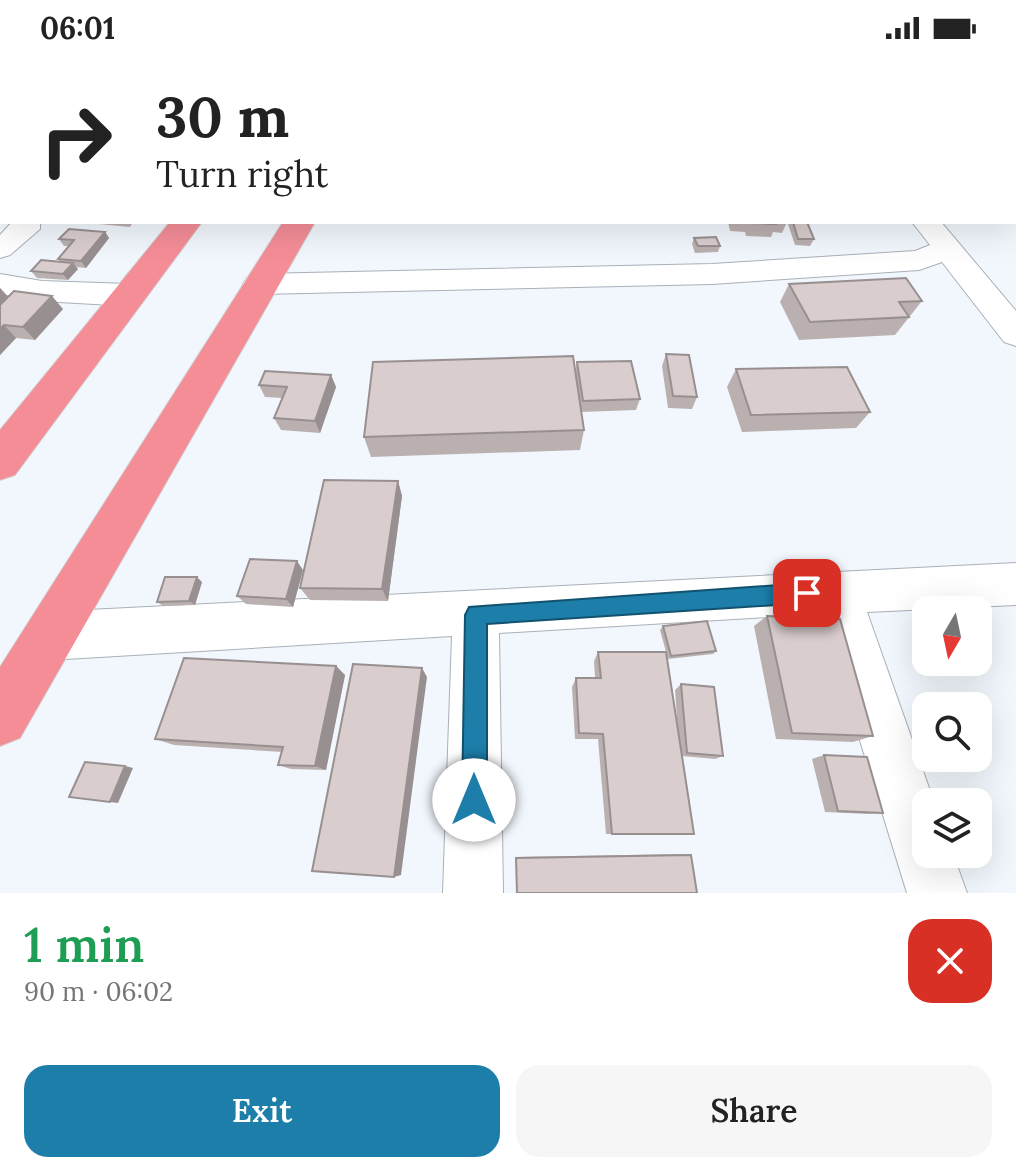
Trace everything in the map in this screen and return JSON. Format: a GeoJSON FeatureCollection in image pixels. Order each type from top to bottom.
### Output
{"type":"FeatureCollection","features":[{"type":"Feature","properties":{"kind":"highway"},"geometry":{"type":"LineString","coordinates":[[0,462],[184,224]]}},
{"type":"Feature","properties":{"kind":"highway"},"geometry":{"type":"LineString","coordinates":[[0,718],[298,224]]}},
{"type":"Feature","properties":{"kind":"street"},"geometry":{"type":"LineString","coordinates":[[0,249],[26,229],[26,224]]}},
{"type":"Feature","properties":{"kind":"street"},"geometry":{"type":"LineString","coordinates":[[928,224],[1016,334]]}},
{"type":"Feature","properties":{"kind":"street"},"geometry":{"type":"LineString","coordinates":[[259,284],[771,272],[919,260],[948,249]]}},
{"type":"Feature","properties":{"kind":"street"},"geometry":{"type":"LineString","coordinates":[[0,284],[42,291],[129,295]]}},
{"type":"Feature","properties":{"kind":"street"},"geometry":{"type":"LineString","coordinates":[[49,636],[476,615],[837,591],[1016,584]]}},
{"type":"Feature","properties":{"kind":"street"},"geometry":{"type":"LineString","coordinates":[[837,591],[937,893]]}},
{"type":"Feature","properties":{"kind":"street"},"geometry":{"type":"LineString","coordinates":[[473,893],[476,615]]}},
{"type":"Feature","properties":{"kind":"building"},"geometry":{"type":"Polygon","coordinates":[[[794,224],[808,224],[814,239],[798,239],[794,224]]]}},
{"type":"Feature","properties":{"kind":"building"},"geometry":{"type":"Polygon","coordinates":[[[69,229],[105,232],[81,261],[58,259],[74,240],[59,239],[69,229]]]}},
{"type":"Feature","properties":{"kind":"building"},"geometry":{"type":"Polygon","coordinates":[[[716,237],[720,246],[698,246],[694,238],[716,237]]]}},
{"type":"Feature","properties":{"kind":"building"},"geometry":{"type":"Polygon","coordinates":[[[41,260],[73,263],[63,274],[31,271],[41,260]]]}},
{"type":"Feature","properties":{"kind":"building"},"geometry":{"type":"Polygon","coordinates":[[[906,278],[922,301],[899,302],[909,317],[810,322],[789,284],[906,278]]]}},
{"type":"Feature","properties":{"kind":"building"},"geometry":{"type":"Polygon","coordinates":[[[14,291],[52,296],[23,327],[4,325],[0,329],[0,305],[14,291]]]}},
{"type":"Feature","properties":{"kind":"building"},"geometry":{"type":"Polygon","coordinates":[[[666,354],[689,355],[697,397],[673,396],[666,354]]]}},
{"type":"Feature","properties":{"kind":"building"},"geometry":{"type":"Polygon","coordinates":[[[573,356],[584,430],[364,437],[373,362],[573,356]]]}},
{"type":"Feature","properties":{"kind":"building"},"geometry":{"type":"Polygon","coordinates":[[[631,361],[640,399],[583,401],[577,362],[631,361]]]}},
{"type":"Feature","properties":{"kind":"building"},"geometry":{"type":"Polygon","coordinates":[[[847,367],[870,412],[751,415],[736,369],[847,367]]]}},
{"type":"Feature","properties":{"kind":"building"},"geometry":{"type":"Polygon","coordinates":[[[265,371],[331,375],[315,421],[274,418],[287,387],[259,385],[265,371]]]}},
{"type":"Feature","properties":{"kind":"building"},"geometry":{"type":"Polygon","coordinates":[[[324,480],[398,481],[382,589],[300,588],[324,480]]]}},
{"type":"Feature","properties":{"kind":"building"},"geometry":{"type":"Polygon","coordinates":[[[250,559],[297,561],[286,599],[237,596],[250,559]]]}},
{"type":"Feature","properties":{"kind":"building"},"geometry":{"type":"Polygon","coordinates":[[[165,577],[197,577],[189,601],[157,602],[165,577]]]}},
{"type":"Feature","properties":{"kind":"building"},"geometry":{"type":"Polygon","coordinates":[[[767,616],[840,619],[873,736],[792,733],[767,616]]]}},
{"type":"Feature","properties":{"kind":"building"},"geometry":{"type":"Polygon","coordinates":[[[707,621],[716,651],[671,656],[663,626],[707,621]]]}},
{"type":"Feature","properties":{"kind":"building"},"geometry":{"type":"Polygon","coordinates":[[[598,652],[666,652],[694,834],[612,834],[603,734],[579,733],[576,678],[601,678],[598,652]]]}},
{"type":"Feature","properties":{"kind":"building"},"geometry":{"type":"Polygon","coordinates":[[[184,658],[336,666],[315,766],[278,765],[283,747],[155,739],[184,658]]]}},
{"type":"Feature","properties":{"kind":"building"},"geometry":{"type":"Polygon","coordinates":[[[353,664],[422,668],[394,877],[312,871],[353,664]]]}},
{"type":"Feature","properties":{"kind":"building"},"geometry":{"type":"Polygon","coordinates":[[[681,684],[714,687],[723,756],[687,753],[681,684]]]}},
{"type":"Feature","properties":{"kind":"building"},"geometry":{"type":"Polygon","coordinates":[[[824,755],[867,757],[883,813],[838,811],[824,755]]]}},
{"type":"Feature","properties":{"kind":"building"},"geometry":{"type":"Polygon","coordinates":[[[85,762],[125,766],[110,802],[69,797],[85,762]]]}},
{"type":"Feature","properties":{"kind":"building"},"geometry":{"type":"Polygon","coordinates":[[[691,855],[697,893],[517,893],[516,858],[691,855]]]}},
{"type":"Feature","properties":{"kind":"route"},"geometry":{"type":"LineString","coordinates":[[474,800],[476,615],[807,593]]}}]}
